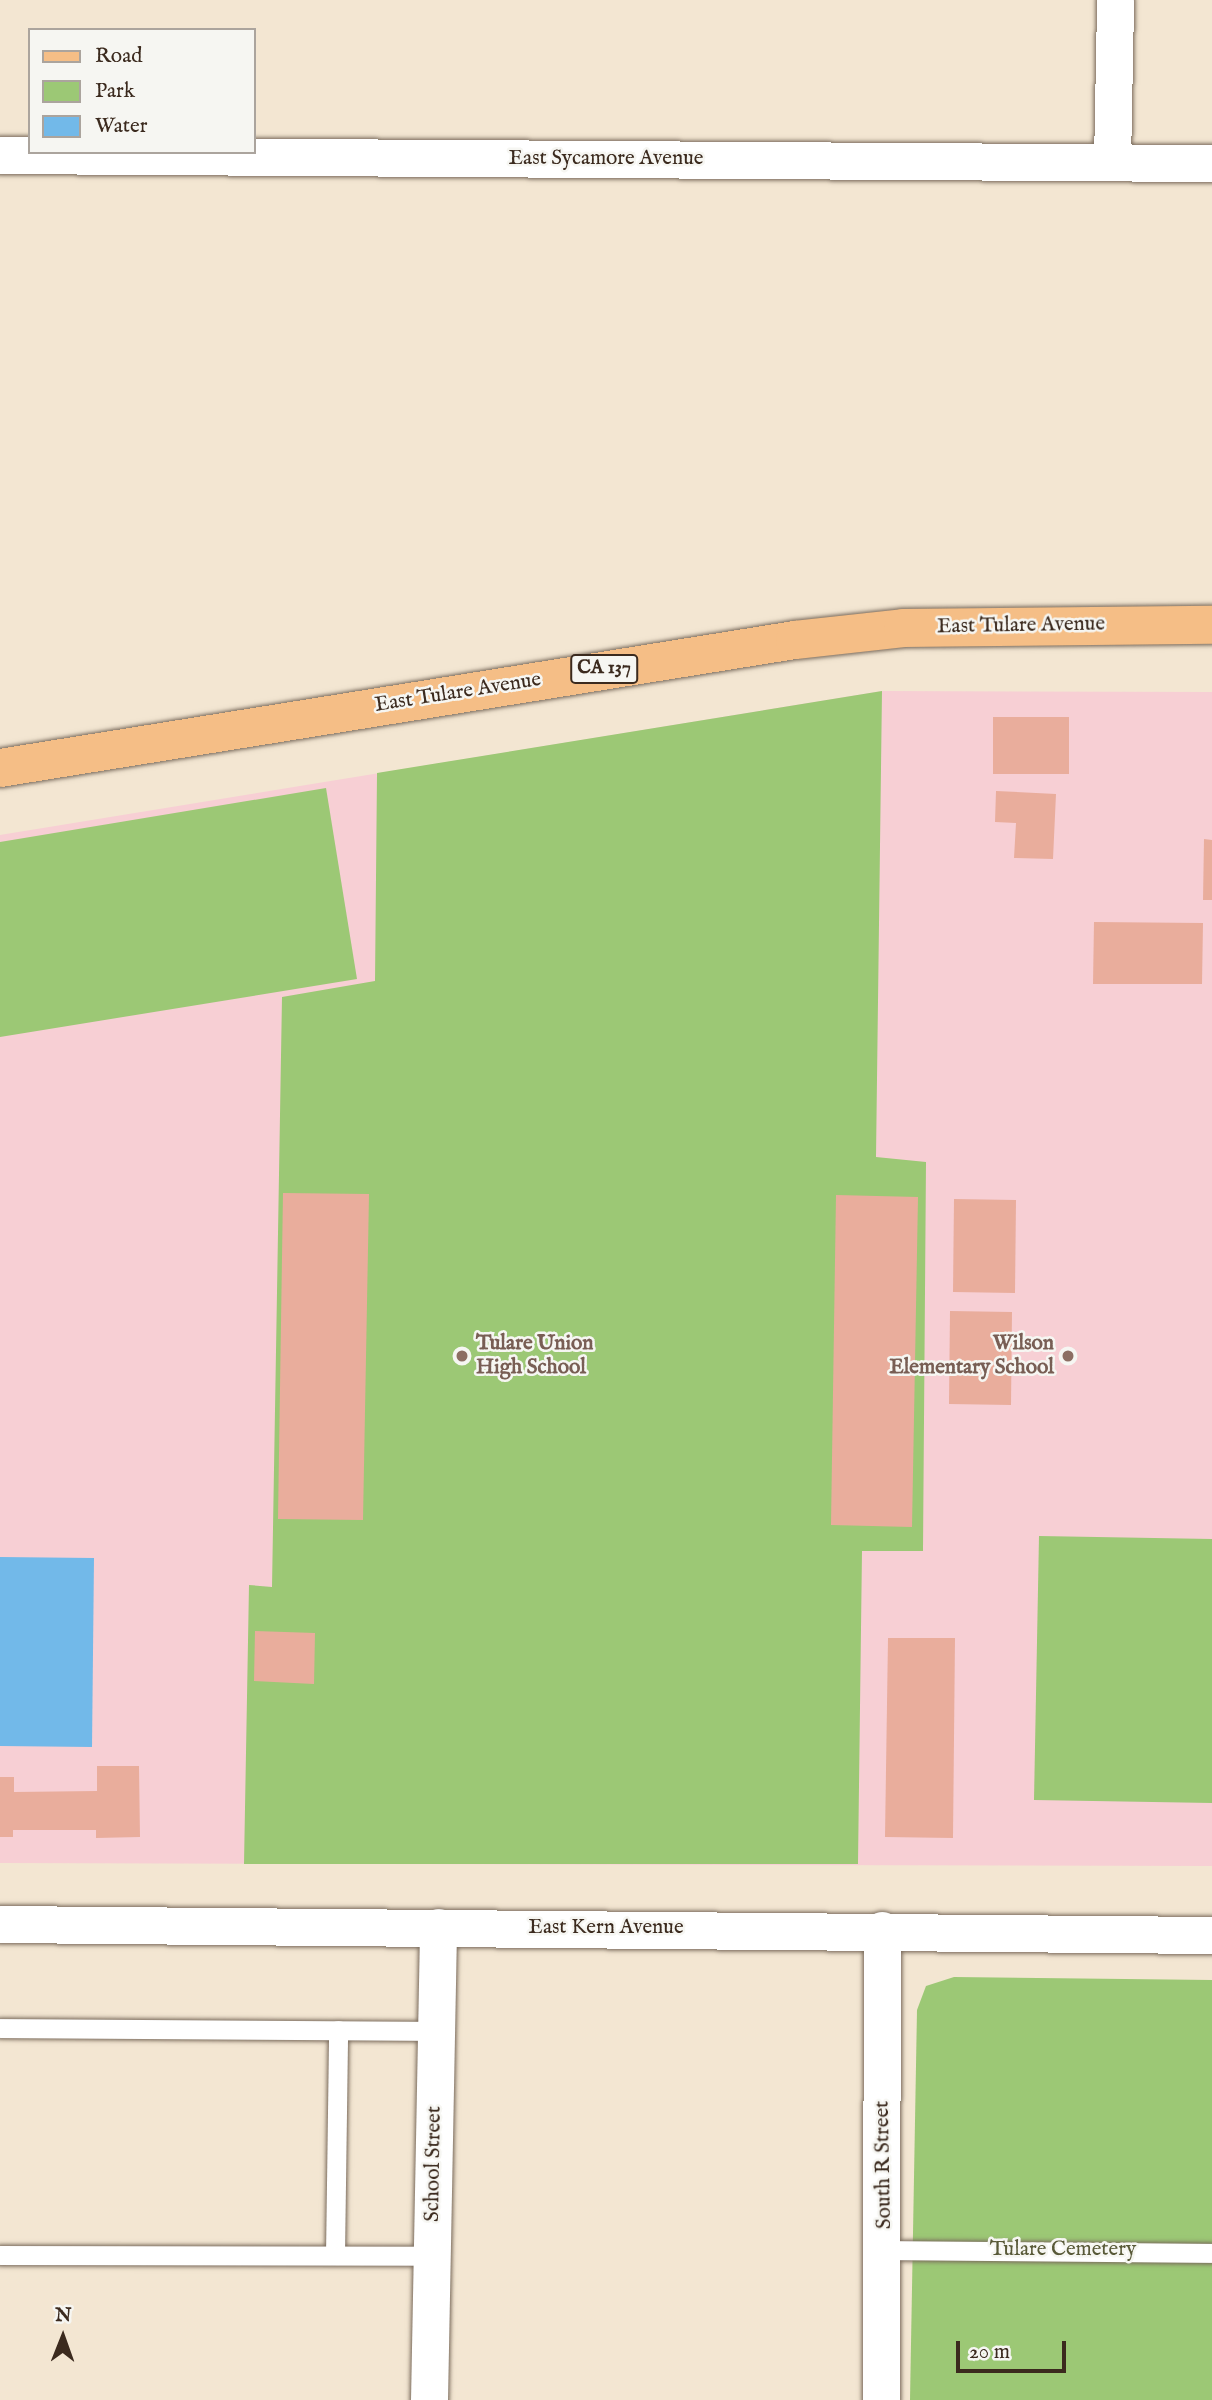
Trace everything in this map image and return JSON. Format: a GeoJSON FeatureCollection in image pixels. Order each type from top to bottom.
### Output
{"type":"FeatureCollection","features":[{"type":"Feature","properties":{"kind":"main road","name":"East Tulare Avenue"},"geometry":{"type":"LineString","coordinates":[[0,768],[795,640],[941,626],[1212,625]]}},
{"type":"Feature","properties":{"kind":"street"},"geometry":{"type":"LineString","coordinates":[[1112,162],[1115,0]]}},
{"type":"Feature","properties":{"kind":"street","name":"East Sycamore Avenue"},"geometry":{"type":"LineString","coordinates":[[0,155],[1212,163]]}},
{"type":"Feature","properties":{"kind":"street","name":"East Kern Avenue"},"geometry":{"type":"LineString","coordinates":[[0,1924],[1212,1935]]}},
{"type":"Feature","properties":{"kind":"street","name":"School Street"},"geometry":{"type":"LineString","coordinates":[[429,2400],[438,1927]]}},
{"type":"Feature","properties":{"kind":"street","name":"South R Street"},"geometry":{"type":"LineString","coordinates":[[881,2400],[885,2250],[882,1930]]}},
{"type":"Feature","properties":{"kind":"lane"},"geometry":{"type":"LineString","coordinates":[[0,2028],[437,2031]]}},
{"type":"Feature","properties":{"kind":"lane"},"geometry":{"type":"LineString","coordinates":[[335,2255],[338,2030]]}},
{"type":"Feature","properties":{"kind":"lane"},"geometry":{"type":"LineString","coordinates":[[885,2250],[1212,2253]]}},
{"type":"Feature","properties":{"kind":"lane"},"geometry":{"type":"LineString","coordinates":[[0,2255],[432,2256]]}},
{"type":"Feature","properties":{"kind":"shaded area","name":"Tulare Union High School"},"geometry":{"type":"Polygon","coordinates":[[[882,691],[1212,692],[1212,1866],[0,1863],[0,835],[882,691]]]}},
{"type":"Feature","properties":{"kind":"green space","name":"Tulare Union High School"},"geometry":{"type":"Polygon","coordinates":[[[882,691],[876,1157],[926,1162],[923,1551],[862,1551],[858,1864],[244,1864],[249,1585],[272,1587],[282,997],[375,981],[377,773],[882,691]]]}},
{"type":"Feature","properties":{"kind":"green space"},"geometry":{"type":"Polygon","coordinates":[[[326,788],[357,979],[0,1037],[0,842],[326,788]]]}},
{"type":"Feature","properties":{"kind":"green space"},"geometry":{"type":"Polygon","coordinates":[[[1039,1536],[1212,1539],[1212,1803],[1034,1800],[1039,1536]]]}},
{"type":"Feature","properties":{"kind":"green space","name":"Tulare Cemetery"},"geometry":{"type":"Polygon","coordinates":[[[954,1977],[1212,1980],[1212,2400],[910,2400],[917,2010],[926,1986],[954,1977]]]}},
{"type":"Feature","properties":{"kind":"water"},"geometry":{"type":"Polygon","coordinates":[[[0,1557],[94,1558],[92,1747],[0,1746],[0,1557]]]}},
{"type":"Feature","properties":{"kind":"building"},"geometry":{"type":"Polygon","coordinates":[[[993,717],[1069,717],[1069,774],[993,774],[993,717]]]}},
{"type":"Feature","properties":{"kind":"building"},"geometry":{"type":"Polygon","coordinates":[[[996,791],[1056,794],[1053,859],[1014,858],[1016,823],[995,822],[996,791]]]}},
{"type":"Feature","properties":{"kind":"building"},"geometry":{"type":"Polygon","coordinates":[[[1204,839],[1212,840],[1212,900],[1203,900],[1204,839]]]}},
{"type":"Feature","properties":{"kind":"building"},"geometry":{"type":"Polygon","coordinates":[[[1094,922],[1203,923],[1202,984],[1093,984],[1094,922]]]}},
{"type":"Feature","properties":{"kind":"building"},"geometry":{"type":"Polygon","coordinates":[[[283,1193],[369,1194],[363,1520],[278,1519],[283,1193]]]}},
{"type":"Feature","properties":{"kind":"building"},"geometry":{"type":"Polygon","coordinates":[[[836,1195],[918,1197],[912,1527],[831,1525],[836,1195]]]}},
{"type":"Feature","properties":{"kind":"building"},"geometry":{"type":"Polygon","coordinates":[[[954,1199],[1016,1200],[1015,1293],[953,1292],[954,1199]]]}},
{"type":"Feature","properties":{"kind":"building"},"geometry":{"type":"Polygon","coordinates":[[[950,1311],[1012,1312],[1011,1405],[949,1404],[950,1311]]]}},
{"type":"Feature","properties":{"kind":"building"},"geometry":{"type":"Polygon","coordinates":[[[255,1631],[315,1633],[314,1684],[254,1681],[255,1631]]]}},
{"type":"Feature","properties":{"kind":"building"},"geometry":{"type":"Polygon","coordinates":[[[888,1638],[955,1638],[953,1838],[885,1837],[888,1638]]]}},
{"type":"Feature","properties":{"kind":"building"},"geometry":{"type":"Polygon","coordinates":[[[97,1766],[139,1766],[140,1837],[96,1838],[96,1830],[13,1830],[13,1837],[0,1837],[0,1777],[14,1777],[14,1792],[97,1791],[97,1766]]]}},
{"type":"Feature","properties":{"kind":"place","name":"Tulare Union High School"},"geometry":{"type":"Point","coordinates":[462,1356]}},
{"type":"Feature","properties":{"kind":"place","name":"Wilson Elementary School"},"geometry":{"type":"Point","coordinates":[1068,1356]}}]}
